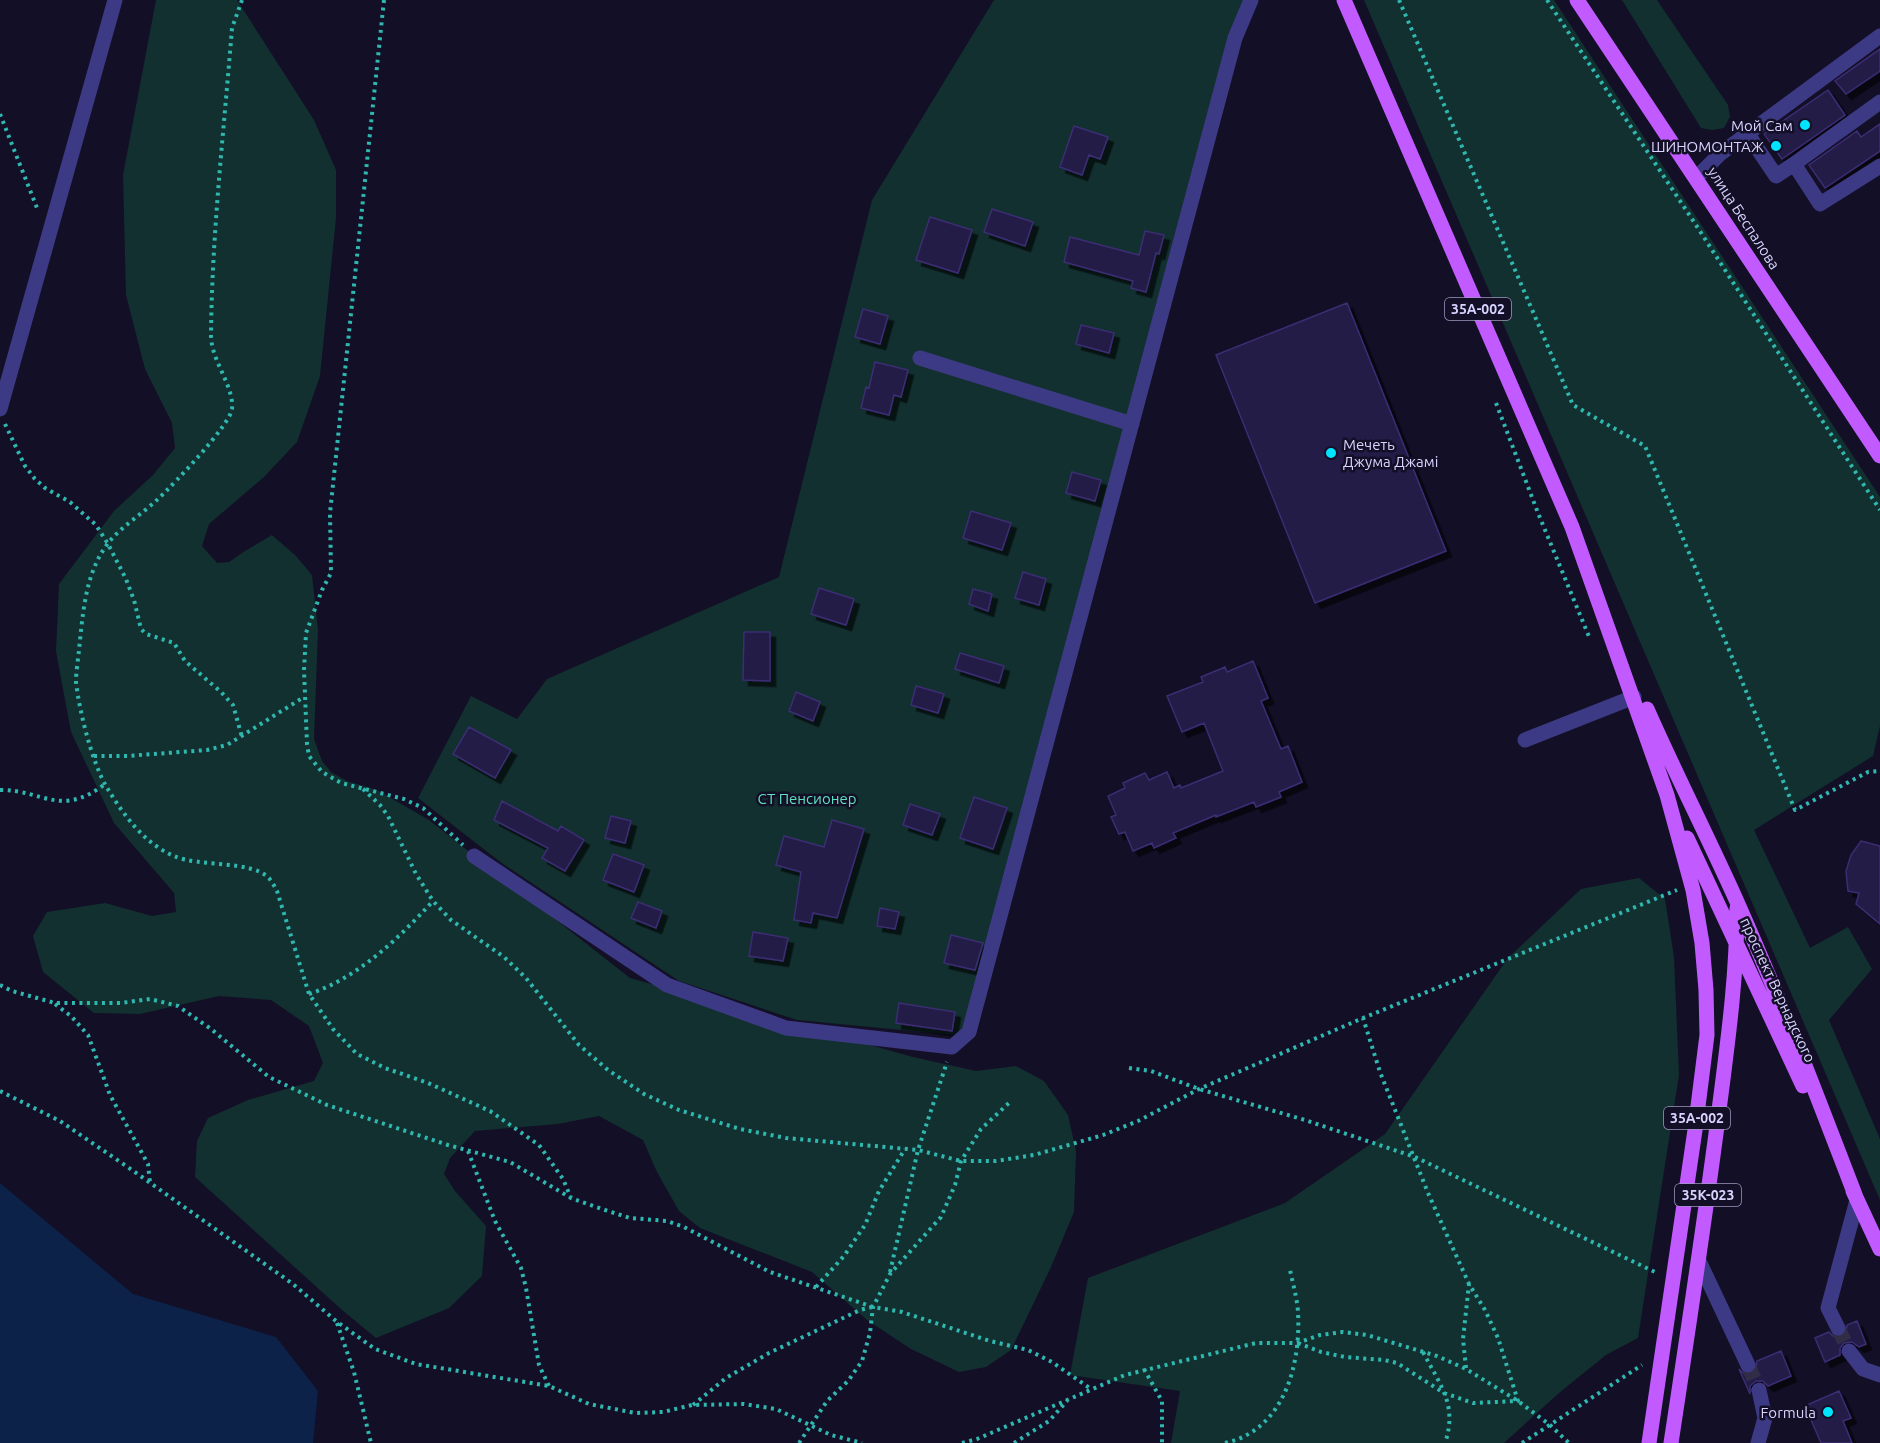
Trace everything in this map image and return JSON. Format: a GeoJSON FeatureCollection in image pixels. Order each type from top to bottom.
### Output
{"type":"FeatureCollection","features":[{"type":"Feature","properties":{"kind":"main road","name":"35А-002"},"geometry":{"type":"LineString","coordinates":[[1344,0],[1572,527],[1667,795],[1693,890],[1702,943],[1707,1035],[1649,1443]]}},
{"type":"Feature","properties":{"kind":"main road","name":"улица Беспалова"},"geometry":{"type":"LineString","coordinates":[[1577,0],[1880,456]]}},
{"type":"Feature","properties":{"kind":"main road","name":"35А-002"},"geometry":{"type":"LineString","coordinates":[[1606,620],[1737,902]]}},
{"type":"Feature","properties":{"kind":"main road","name":"проспект Вернадского"},"geometry":{"type":"LineString","coordinates":[[1667,795],[1880,1249]]}},
{"type":"Feature","properties":{"kind":"main road","name":"35К-023"},"geometry":{"type":"LineString","coordinates":[[1671,1443],[1699,1261],[1730,1023],[1737,946],[1737,902]]}},
{"type":"Feature","properties":{"kind":"main road","name":"проспект Вернадского"},"geometry":{"type":"LineString","coordinates":[[1737,902],[1778,997],[1857,1200]]}},
{"type":"Feature","properties":{"kind":"lane"},"geometry":{"type":"LineString","coordinates":[[0,412],[115,0]]}},
{"type":"Feature","properties":{"kind":"lane"},"geometry":{"type":"LineString","coordinates":[[474,856],[668,985],[786,1028],[952,1047],[969,1032],[1235,38],[1251,0]]}},
{"type":"Feature","properties":{"kind":"lane"},"geometry":{"type":"LineString","coordinates":[[1696,178],[1720,154],[1880,36]]}},
{"type":"Feature","properties":{"kind":"lane"},"geometry":{"type":"LineString","coordinates":[[1746,134],[1776,176],[1880,102]]}},
{"type":"Feature","properties":{"kind":"lane"},"geometry":{"type":"LineString","coordinates":[[1794,164],[1820,204],[1880,166]]}},
{"type":"Feature","properties":{"kind":"lane"},"geometry":{"type":"LineString","coordinates":[[920,358],[1132,424]]}},
{"type":"Feature","properties":{"kind":"lane"},"geometry":{"type":"LineString","coordinates":[[1525,741],[1634,697]]}},
{"type":"Feature","properties":{"kind":"lane"},"geometry":{"type":"LineString","coordinates":[[1838,1328],[1828,1308],[1857,1200]]}},
{"type":"Feature","properties":{"kind":"lane"},"geometry":{"type":"LineString","coordinates":[[1699,1261],[1748,1365]]}},
{"type":"Feature","properties":{"kind":"lane"},"geometry":{"type":"LineString","coordinates":[[1849,1352],[1863,1369],[1880,1375]]}},
{"type":"Feature","properties":{"kind":"lane"},"geometry":{"type":"LineString","coordinates":[[1758,1443],[1766,1418],[1759,1390]]}},
{"type":"Feature","properties":{"kind":"path"},"geometry":{"type":"LineString","coordinates":[[242,0],[232,28],[213,264],[211,339],[218,367],[228,388],[232,411],[222,428],[161,496],[108,544],[98,558],[84,603],[76,680],[85,730],[105,784],[138,832],[157,847],[174,856],[192,862],[238,866],[267,876],[277,891],[309,994],[333,1029],[357,1054],[385,1068],[428,1083],[490,1111],[539,1145],[563,1179],[571,1198]]}},
{"type":"Feature","properties":{"kind":"path"},"geometry":{"type":"LineString","coordinates":[[384,0],[330,513],[331,573],[306,633],[304,670],[307,744],[314,763],[322,772],[340,783],[404,799],[423,808],[474,856]]}},
{"type":"Feature","properties":{"kind":"path"},"geometry":{"type":"LineString","coordinates":[[1398,0],[1573,405],[1645,446],[1795,810],[1868,772],[1880,771]]}},
{"type":"Feature","properties":{"kind":"path"},"geometry":{"type":"LineString","coordinates":[[1546,0],[1694,222],[1880,510]]}},
{"type":"Feature","properties":{"kind":"path"},"geometry":{"type":"LineString","coordinates":[[0,114],[49,237]]}},
{"type":"Feature","properties":{"kind":"path"},"geometry":{"type":"LineString","coordinates":[[1494,396],[1538,513],[1591,640]]}},
{"type":"Feature","properties":{"kind":"path"},"geometry":{"type":"LineString","coordinates":[[0,412],[25,466],[35,479],[89,517],[108,544],[134,600],[141,629],[146,634],[174,644],[185,661],[221,692],[233,705],[242,737]]}},
{"type":"Feature","properties":{"kind":"path"},"geometry":{"type":"LineString","coordinates":[[94,756],[207,750],[227,745],[305,697]]}},
{"type":"Feature","properties":{"kind":"path"},"geometry":{"type":"LineString","coordinates":[[0,790],[51,801],[72,800],[91,795],[105,784]]}},
{"type":"Feature","properties":{"kind":"path"},"geometry":{"type":"LineString","coordinates":[[363,789],[388,816],[416,874],[433,901],[451,920],[504,957],[526,978],[579,1045],[608,1070],[644,1094],[679,1110],[740,1128],[786,1138],[918,1150],[961,1161],[996,1161],[1034,1155],[1093,1138],[1138,1121],[1199,1089],[1363,1018],[1679,889]]}},
{"type":"Feature","properties":{"kind":"path"},"geometry":{"type":"LineString","coordinates":[[309,994],[326,988],[386,948],[433,901]]}},
{"type":"Feature","properties":{"kind":"path"},"geometry":{"type":"LineString","coordinates":[[0,985],[12,991],[55,1003],[121,1003],[150,999],[178,1006],[211,1029],[269,1077],[327,1105],[510,1162],[571,1198],[630,1218],[667,1221],[684,1227],[771,1272],[873,1307],[902,1312],[990,1341],[1028,1350],[1052,1362],[1091,1389]]}},
{"type":"Feature","properties":{"kind":"path"},"geometry":{"type":"LineString","coordinates":[[55,1003],[71,1016],[88,1035],[110,1095],[148,1164],[150,1183]]}},
{"type":"Feature","properties":{"kind":"path"},"geometry":{"type":"LineString","coordinates":[[1363,1018],[1380,1072],[1428,1193],[1469,1284],[1498,1338],[1518,1401]]}},
{"type":"Feature","properties":{"kind":"path"},"geometry":{"type":"LineString","coordinates":[[799,1443],[827,1401],[848,1381],[862,1361],[870,1333],[873,1307],[890,1274],[918,1150],[952,1047]]}},
{"type":"Feature","properties":{"kind":"path"},"geometry":{"type":"LineString","coordinates":[[1129,1068],[1151,1071],[1199,1089],[1305,1120],[1414,1157],[1663,1276]]}},
{"type":"Feature","properties":{"kind":"path"},"geometry":{"type":"LineString","coordinates":[[0,1091],[60,1121],[293,1284],[336,1321],[375,1349],[416,1365],[549,1386],[589,1404],[635,1413],[663,1412],[692,1405],[744,1404],[776,1409],[831,1435],[862,1443]]}},
{"type":"Feature","properties":{"kind":"path"},"geometry":{"type":"LineString","coordinates":[[890,1274],[941,1217],[955,1185],[961,1161],[981,1129],[1010,1102]]}},
{"type":"Feature","properties":{"kind":"path"},"geometry":{"type":"LineString","coordinates":[[816,1287],[844,1256],[865,1225],[879,1191],[905,1149]]}},
{"type":"Feature","properties":{"kind":"path"},"geometry":{"type":"LineString","coordinates":[[468,1150],[495,1221],[521,1268],[539,1365],[549,1386]]}},
{"type":"Feature","properties":{"kind":"path"},"geometry":{"type":"LineString","coordinates":[[1225,1443],[1250,1435],[1265,1421],[1283,1397],[1292,1375],[1297,1343],[1298,1310],[1290,1270]]}},
{"type":"Feature","properties":{"kind":"path"},"geometry":{"type":"LineString","coordinates":[[1466,1369],[1463,1339],[1469,1284]]}},
{"type":"Feature","properties":{"kind":"path"},"geometry":{"type":"LineString","coordinates":[[692,1405],[726,1378],[769,1353],[860,1310],[873,1307]]}},
{"type":"Feature","properties":{"kind":"path"},"geometry":{"type":"LineString","coordinates":[[336,1321],[354,1372],[371,1443]]}},
{"type":"Feature","properties":{"kind":"path"},"geometry":{"type":"LineString","coordinates":[[962,1443],[977,1439],[1091,1389],[1144,1369],[1256,1343],[1297,1343],[1320,1335],[1343,1332],[1367,1335],[1423,1351],[1466,1369],[1518,1401],[1550,1425],[1569,1443]]}},
{"type":"Feature","properties":{"kind":"path"},"geometry":{"type":"LineString","coordinates":[[1297,1343],[1344,1357],[1384,1360],[1397,1364],[1444,1393],[1473,1403],[1518,1401]]}},
{"type":"Feature","properties":{"kind":"path"},"geometry":{"type":"LineString","coordinates":[[1423,1351],[1451,1412],[1445,1443]]}},
{"type":"Feature","properties":{"kind":"path"},"geometry":{"type":"LineString","coordinates":[[1522,1443],[1647,1363],[1660,1363]]}},
{"type":"Feature","properties":{"kind":"path"},"geometry":{"type":"LineString","coordinates":[[1144,1369],[1162,1401],[1162,1443]]}},
{"type":"Feature","properties":{"kind":"path"},"geometry":{"type":"LineString","coordinates":[[1014,1443],[1049,1421],[1069,1399]]}},
{"type":"Feature","properties":{"kind":"green space"},"geometry":{"type":"Polygon","coordinates":[[[156,0],[237,0],[314,120],[336,170],[336,218],[320,376],[297,442],[264,477],[209,524],[202,546],[217,563],[229,562],[272,535],[296,556],[312,575],[318,630],[314,739],[322,761],[331,772],[347,781],[377,790],[429,820],[630,978],[913,1057],[976,1071],[1016,1066],[1044,1081],[1068,1115],[1076,1151],[1074,1212],[1051,1267],[1011,1350],[986,1367],[959,1372],[911,1349],[867,1320],[812,1272],[700,1228],[679,1211],[657,1172],[643,1140],[599,1116],[558,1124],[475,1131],[450,1158],[444,1174],[455,1191],[486,1226],[482,1276],[449,1308],[376,1338],[195,1177],[197,1141],[208,1118],[248,1100],[314,1081],[323,1063],[309,1026],[271,1000],[219,996],[140,1014],[94,1013],[43,972],[33,936],[47,912],[105,903],[152,916],[176,912],[174,893],[114,823],[71,732],[56,651],[59,584],[114,511],[153,475],[175,448],[172,423],[145,369],[126,295],[123,175],[156,0]]]}},
{"type":"Feature","properties":{"kind":"green space","name":"СТ Пенсионер"},"geometry":{"type":"Polygon","coordinates":[[[994,0],[1246,0],[967,1024],[954,1035],[797,1020],[679,981],[503,864],[418,798],[471,696],[517,719],[547,679],[779,577],[872,200],[994,0]]]}},
{"type":"Feature","properties":{"kind":"green space"},"geometry":{"type":"Polygon","coordinates":[[[1364,0],[1554,0],[1880,497],[1880,726],[1873,756],[1754,830],[1810,948],[1848,927],[1872,969],[1829,1020],[1880,1139],[1880,1200],[1364,0]]]}},
{"type":"Feature","properties":{"kind":"green space"},"geometry":{"type":"Polygon","coordinates":[[[1622,0],[1657,0],[1728,105],[1730,117],[1724,128],[1712,130],[1701,128],[1622,0]]]}},
{"type":"Feature","properties":{"kind":"green space"},"geometry":{"type":"Polygon","coordinates":[[[1639,878],[1665,899],[1674,957],[1679,1075],[1638,1338],[1606,1355],[1559,1393],[1504,1443],[1171,1443],[1180,1391],[1070,1375],[1088,1278],[1285,1203],[1385,1134],[1508,958],[1581,889],[1639,878]]]}},
{"type":"Feature","properties":{"kind":"water"},"geometry":{"type":"Polygon","coordinates":[[[0,1183],[133,1294],[276,1337],[318,1391],[313,1443],[0,1443],[0,1183]]]}},
{"type":"Feature","properties":{"kind":"building"},"geometry":{"type":"Polygon","coordinates":[[[1880,49],[1880,71],[1846,94],[1835,81],[1880,49]]]}},
{"type":"Feature","properties":{"kind":"building","name":"Мой Сам"},"geometry":{"type":"Polygon","coordinates":[[[1828,90],[1845,115],[1782,159],[1764,134],[1828,90]]]}},
{"type":"Feature","properties":{"kind":"building"},"geometry":{"type":"Polygon","coordinates":[[[1880,124],[1880,151],[1825,188],[1809,165],[1857,131],[1861,137],[1880,124]]]}},
{"type":"Feature","properties":{"kind":"building"},"geometry":{"type":"Polygon","coordinates":[[[1074,126],[1108,137],[1100,159],[1089,155],[1082,175],[1060,167],[1074,126]]]}},
{"type":"Feature","properties":{"kind":"building"},"geometry":{"type":"Polygon","coordinates":[[[992,209],[1033,222],[1025,246],[984,232],[992,209]]]}},
{"type":"Feature","properties":{"kind":"building"},"geometry":{"type":"Polygon","coordinates":[[[930,217],[972,230],[958,273],[916,260],[930,217]]]}},
{"type":"Feature","properties":{"kind":"building"},"geometry":{"type":"Polygon","coordinates":[[[1145,231],[1164,235],[1159,254],[1156,253],[1146,292],[1131,288],[1133,281],[1064,262],[1070,237],[1139,255],[1145,231]]]}},
{"type":"Feature","properties":{"kind":"building","name":"Мечеть Джума Джамі"},"geometry":{"type":"Polygon","coordinates":[[[1347,303],[1446,551],[1315,603],[1216,355],[1347,303]]]}},
{"type":"Feature","properties":{"kind":"building"},"geometry":{"type":"Polygon","coordinates":[[[863,309],[888,316],[880,344],[855,337],[863,309]]]}},
{"type":"Feature","properties":{"kind":"building"},"geometry":{"type":"Polygon","coordinates":[[[1081,325],[1114,333],[1109,353],[1076,344],[1081,325]]]}},
{"type":"Feature","properties":{"kind":"building"},"geometry":{"type":"Polygon","coordinates":[[[875,362],[908,370],[901,397],[894,395],[889,415],[861,408],[866,387],[869,388],[875,362]]]}},
{"type":"Feature","properties":{"kind":"building"},"geometry":{"type":"Polygon","coordinates":[[[1072,472],[1101,480],[1095,501],[1066,493],[1072,472]]]}},
{"type":"Feature","properties":{"kind":"building"},"geometry":{"type":"Polygon","coordinates":[[[971,511],[1011,523],[1002,550],[963,538],[971,511]]]}},
{"type":"Feature","properties":{"kind":"building"},"geometry":{"type":"Polygon","coordinates":[[[1023,572],[1046,579],[1039,605],[1015,598],[1023,572]]]}},
{"type":"Feature","properties":{"kind":"building"},"geometry":{"type":"Polygon","coordinates":[[[819,588],[854,599],[846,625],[811,614],[819,588]]]}},
{"type":"Feature","properties":{"kind":"building"},"geometry":{"type":"Polygon","coordinates":[[[973,589],[992,594],[988,611],[969,604],[973,589]]]}},
{"type":"Feature","properties":{"kind":"building"},"geometry":{"type":"Polygon","coordinates":[[[744,632],[770,632],[770,681],[743,680],[744,632]]]}},
{"type":"Feature","properties":{"kind":"building"},"geometry":{"type":"Polygon","coordinates":[[[960,653],[1004,666],[999,683],[955,669],[960,653]]]}},
{"type":"Feature","properties":{"kind":"building"},"geometry":{"type":"Polygon","coordinates":[[[1253,661],[1268,698],[1261,701],[1281,749],[1288,746],[1302,782],[1279,792],[1281,797],[1256,807],[1254,802],[1216,817],[1216,815],[1173,833],[1176,838],[1154,848],[1152,843],[1133,851],[1125,832],[1119,834],[1111,817],[1116,815],[1108,796],[1125,788],[1123,783],[1145,773],[1149,780],[1167,772],[1174,788],[1180,785],[1181,788],[1223,771],[1204,723],[1182,732],[1167,696],[1203,682],[1201,677],[1225,667],[1227,672],[1253,661]]]}},
{"type":"Feature","properties":{"kind":"building"},"geometry":{"type":"Polygon","coordinates":[[[916,686],[944,694],[938,713],[911,705],[916,686]]]}},
{"type":"Feature","properties":{"kind":"building"},"geometry":{"type":"Polygon","coordinates":[[[796,692],[820,702],[813,721],[789,711],[796,692]]]}},
{"type":"Feature","properties":{"kind":"building"},"geometry":{"type":"Polygon","coordinates":[[[469,727],[511,750],[495,778],[453,754],[469,727]]]}},
{"type":"Feature","properties":{"kind":"building"},"geometry":{"type":"Polygon","coordinates":[[[974,797],[1007,808],[993,849],[960,838],[974,797]]]}},
{"type":"Feature","properties":{"kind":"building"},"geometry":{"type":"Polygon","coordinates":[[[502,801],[558,831],[561,826],[584,840],[565,871],[542,858],[548,848],[494,820],[502,801]]]}},
{"type":"Feature","properties":{"kind":"building"},"geometry":{"type":"Polygon","coordinates":[[[910,804],[940,814],[932,835],[903,825],[910,804]]]}},
{"type":"Feature","properties":{"kind":"building"},"geometry":{"type":"Polygon","coordinates":[[[611,816],[631,821],[625,843],[605,838],[611,816]]]}},
{"type":"Feature","properties":{"kind":"building"},"geometry":{"type":"Polygon","coordinates":[[[832,820],[864,829],[837,918],[813,913],[811,923],[794,920],[801,872],[776,865],[784,836],[824,847],[832,820]]]}},
{"type":"Feature","properties":{"kind":"building"},"geometry":{"type":"Polygon","coordinates":[[[1861,841],[1880,846],[1880,924],[1856,904],[1859,893],[1848,891],[1846,871],[1851,855],[1861,841]]]}},
{"type":"Feature","properties":{"kind":"building"},"geometry":{"type":"Polygon","coordinates":[[[613,854],[644,865],[634,892],[603,880],[613,854]]]}},
{"type":"Feature","properties":{"kind":"building"},"geometry":{"type":"Polygon","coordinates":[[[638,902],[662,911],[656,928],[631,918],[638,902]]]}},
{"type":"Feature","properties":{"kind":"building"},"geometry":{"type":"Polygon","coordinates":[[[880,908],[899,912],[895,929],[877,926],[880,908]]]}},
{"type":"Feature","properties":{"kind":"building"},"geometry":{"type":"Polygon","coordinates":[[[753,932],[788,938],[783,961],[749,956],[753,932]]]}},
{"type":"Feature","properties":{"kind":"building"},"geometry":{"type":"Polygon","coordinates":[[[951,935],[983,943],[975,970],[944,963],[951,935]]]}},
{"type":"Feature","properties":{"kind":"building"},"geometry":{"type":"Polygon","coordinates":[[[899,1003],[955,1012],[952,1031],[896,1023],[899,1003]]]}},
{"type":"Feature","properties":{"kind":"building"},"geometry":{"type":"Polygon","coordinates":[[[1857,1321],[1866,1344],[1859,1347],[1852,1342],[1844,1343],[1840,1348],[1840,1355],[1825,1362],[1815,1338],[1829,1332],[1833,1336],[1842,1337],[1846,1333],[1847,1325],[1857,1321]]]}},
{"type":"Feature","properties":{"kind":"building"},"geometry":{"type":"Polygon","coordinates":[[[1781,1351],[1791,1376],[1768,1386],[1763,1381],[1756,1381],[1750,1386],[1750,1394],[1739,1369],[1743,1373],[1752,1374],[1756,1370],[1757,1361],[1781,1351]]]}},
{"type":"Feature","properties":{"kind":"building","name":"Formula"},"geometry":{"type":"Polygon","coordinates":[[[1839,1391],[1851,1418],[1843,1421],[1852,1443],[1821,1443],[1805,1406],[1839,1391]]]}},
{"type":"Feature","properties":{"kind":"tunnel"},"geometry":{"type":"LineString","coordinates":[[1838,1328],[1849,1351]]}},
{"type":"Feature","properties":{"kind":"tunnel"},"geometry":{"type":"LineString","coordinates":[[1748,1365],[1759,1390]]}},
{"type":"Feature","properties":{"kind":"place","name":"Мой Сам"},"geometry":{"type":"Point","coordinates":[1805,125]}},
{"type":"Feature","properties":{"kind":"place","name":"ШИНОМОНТАЖ"},"geometry":{"type":"Point","coordinates":[1776,146]}},
{"type":"Feature","properties":{"kind":"place","name":"Мечеть Джума Джамі"},"geometry":{"type":"Point","coordinates":[1331,453]}},
{"type":"Feature","properties":{"kind":"place","name":"Formula"},"geometry":{"type":"Point","coordinates":[1828,1412]}}]}
